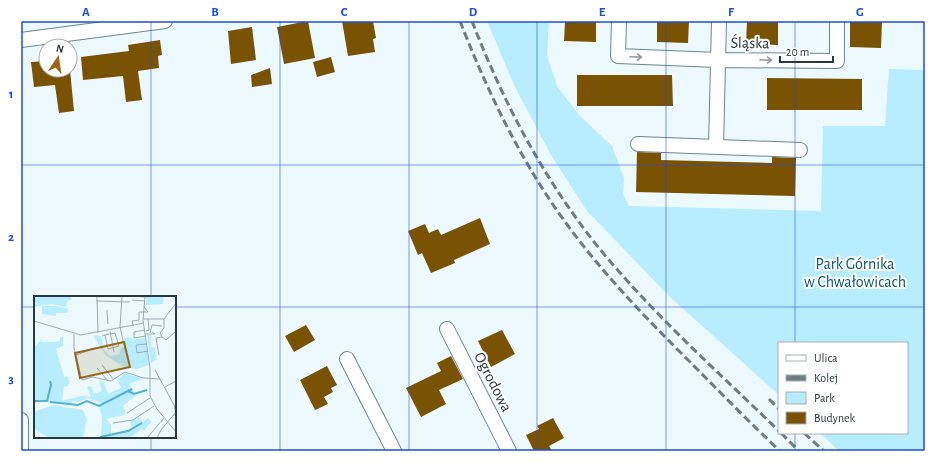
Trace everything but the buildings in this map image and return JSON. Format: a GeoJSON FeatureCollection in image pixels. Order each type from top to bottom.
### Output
{"type":"FeatureCollection","features":[{"type":"Feature","properties":{"kind":"street"},"geometry":{"type":"LineString","coordinates":[[21,40],[165,21]]}},
{"type":"Feature","properties":{"kind":"street","name":"Śląska"},"geometry":{"type":"LineString","coordinates":[[619,21],[618,56],[718,60],[837,61],[837,21]]}},
{"type":"Feature","properties":{"kind":"street","name":"Śląska"},"geometry":{"type":"LineString","coordinates":[[716,147],[720,21]]}},
{"type":"Feature","properties":{"kind":"street"},"geometry":{"type":"LineString","coordinates":[[638,144],[800,150]]}},
{"type":"Feature","properties":{"kind":"street","name":"Ogrodowa"},"geometry":{"type":"LineString","coordinates":[[447,329],[509,451]]}},
{"type":"Feature","properties":{"kind":"street"},"geometry":{"type":"LineString","coordinates":[[347,359],[394,451]]}},
{"type":"Feature","properties":{"kind":"street"},"geometry":{"type":"LineString","coordinates":[[21,420],[21,451]]}},
{"type":"Feature","properties":{"kind":"green space","name":"Park Górnika w Chwałowicach"},"geometry":{"type":"Polygon","coordinates":[[[487,21],[549,21],[547,55],[557,86],[579,115],[612,146],[624,178],[623,194],[629,206],[821,211],[823,126],[885,126],[889,69],[925,70],[925,451],[839,451],[821,434],[908,434],[908,342],[778,342],[778,394],[670,297],[587,211],[551,155],[515,87],[487,21]]]}},
{"type":"Feature","properties":{"kind":"railway"},"geometry":{"type":"LineString","coordinates":[[460,21],[503,120],[543,190],[573,233],[605,272],[674,346],[780,451]]}},
{"type":"Feature","properties":{"kind":"railway"},"geometry":{"type":"LineString","coordinates":[[472,21],[509,107],[539,161],[572,213],[613,264],[658,314],[778,430]]}},
{"type":"Feature","properties":{"kind":"railway"},"geometry":{"type":"LineString","coordinates":[[769,399],[778,408]]}},
{"type":"Feature","properties":{"kind":"railway"},"geometry":{"type":"LineString","coordinates":[[782,434],[799,451]]}},
{"type":"Feature","properties":{"kind":"railway"},"geometry":{"type":"LineString","coordinates":[[805,434],[824,451]]}}]}
